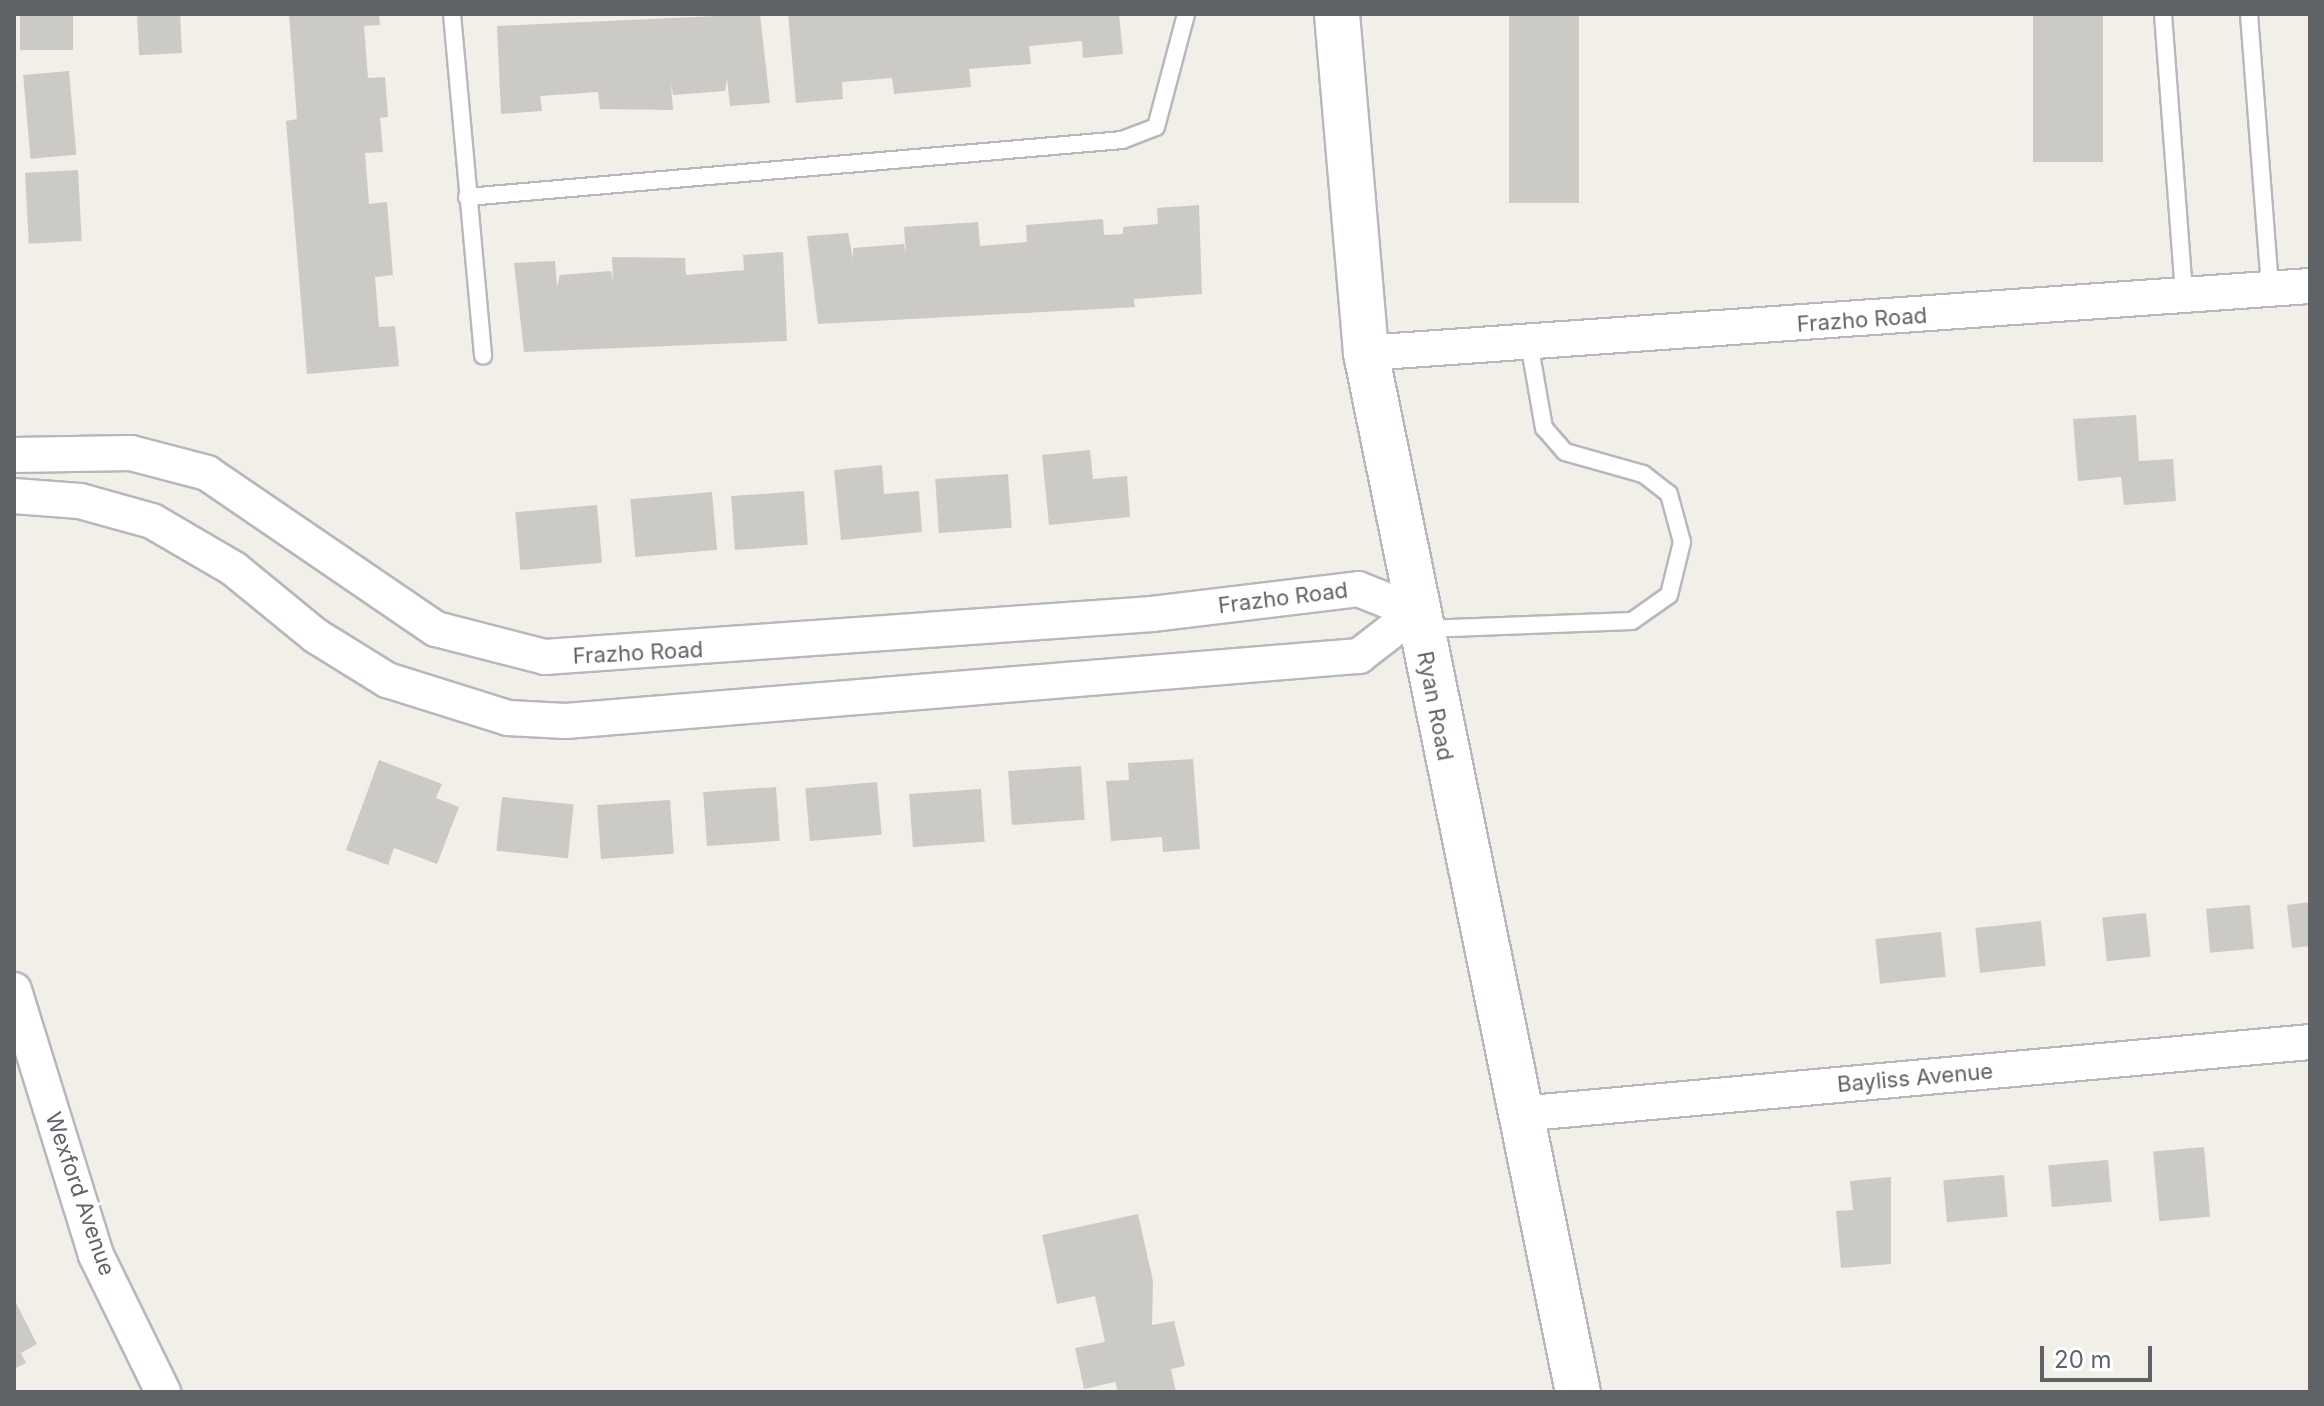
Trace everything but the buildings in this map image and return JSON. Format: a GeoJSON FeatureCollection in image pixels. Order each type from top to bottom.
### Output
{"type":"FeatureCollection","features":[{"type":"Feature","properties":{"kind":"main road","name":"Ryan Road"},"geometry":{"type":"LineString","coordinates":[[1337,14],[1366,353],[1417,621],[1578,1392]]}},
{"type":"Feature","properties":{"kind":"street","name":"Frazho Road"},"geometry":{"type":"LineString","coordinates":[[1366,353],[2310,286]]}},
{"type":"Feature","properties":{"kind":"street","name":"Frazho Road"},"geometry":{"type":"LineString","coordinates":[[14,455],[131,453],[207,473],[436,629],[545,657],[1152,614],[1358,589],[1417,621]]}},
{"type":"Feature","properties":{"kind":"street"},"geometry":{"type":"LineString","coordinates":[[14,496],[80,501],[152,521],[234,569],[316,636],[387,680],[508,718],[566,721],[1359,656],[1417,621]]}},
{"type":"Feature","properties":{"kind":"street","name":"Wexford Avenue"},"geometry":{"type":"LineString","coordinates":[[14,990],[96,1255],[163,1392]]}},
{"type":"Feature","properties":{"kind":"street","name":"Bayliss Avenue"},"geometry":{"type":"LineString","coordinates":[[1519,1114],[2310,1042]]}},
{"type":"Feature","properties":{"kind":"lane"},"geometry":{"type":"LineString","coordinates":[[452,14],[483,356]]}},
{"type":"Feature","properties":{"kind":"lane"},"geometry":{"type":"LineString","coordinates":[[467,197],[1122,140],[1156,127],[1186,14]]}},
{"type":"Feature","properties":{"kind":"lane"},"geometry":{"type":"LineString","coordinates":[[2163,14],[2184,296]]}},
{"type":"Feature","properties":{"kind":"lane"},"geometry":{"type":"LineString","coordinates":[[2249,14],[2270,290]]}},
{"type":"Feature","properties":{"kind":"lane"},"geometry":{"type":"LineString","coordinates":[[1417,621],[1632,621],[1669,595],[1682,542],[1669,494],[1643,474],[1565,452],[1544,428],[1529,343]]}}]}
